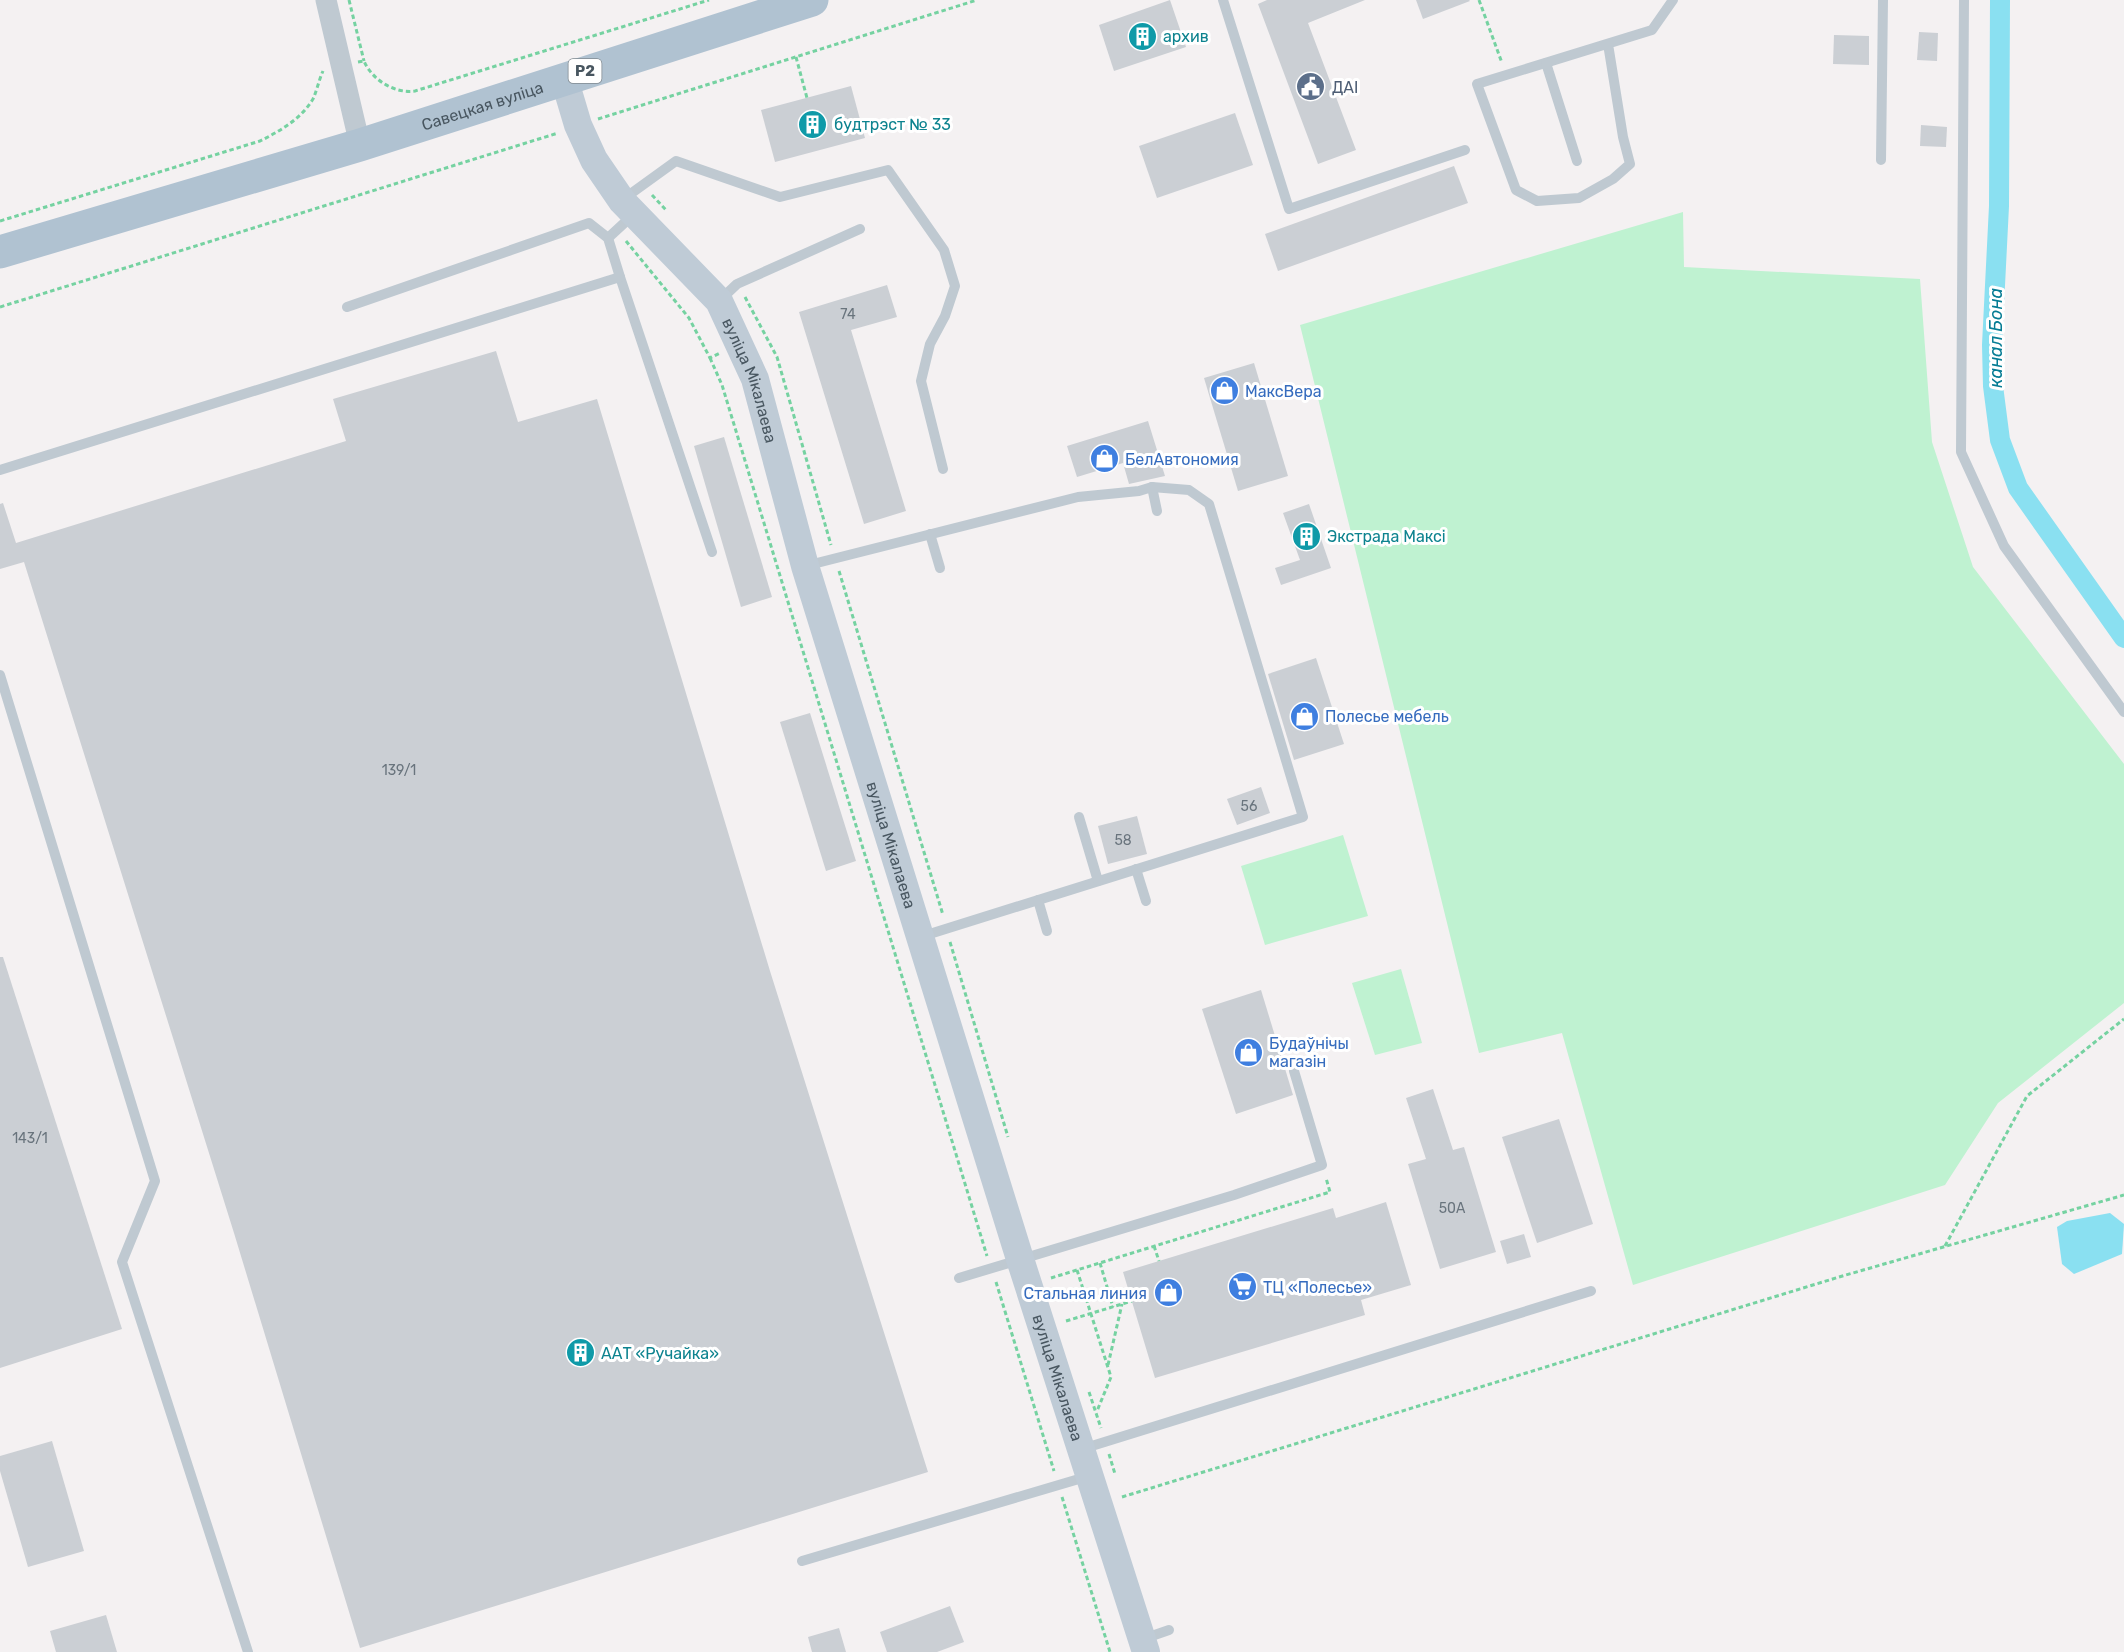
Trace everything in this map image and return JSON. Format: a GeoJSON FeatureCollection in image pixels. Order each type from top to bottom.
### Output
{"type":"FeatureCollection","features":[{"type":"Feature","properties":{"kind":"main road","name":"Савецкая вуліца"},"geometry":{"type":"LineString","coordinates":[[0,252],[360,145],[812,0]]}},
{"type":"Feature","properties":{"kind":"main road","name":"вуліца Мікалаева"},"geometry":{"type":"LineString","coordinates":[[564,78],[578,125],[594,160],[625,215],[719,301],[755,379],[805,566],[1020,1259],[1144,1646]]}},
{"type":"Feature","properties":{"kind":"street"},"geometry":{"type":"LineString","coordinates":[[326,0],[360,145]]}},
{"type":"Feature","properties":{"kind":"lane"},"geometry":{"type":"LineString","coordinates":[[1223,0],[1289,208],[1465,150]]}},
{"type":"Feature","properties":{"kind":"lane"},"geometry":{"type":"LineString","coordinates":[[1608,44],[1623,137],[1630,164],[1613,179],[1579,198],[1537,201],[1516,190],[1478,84],[1652,30],[1673,0]]}},
{"type":"Feature","properties":{"kind":"lane"},"geometry":{"type":"LineString","coordinates":[[1881,160],[1883,0]]}},
{"type":"Feature","properties":{"kind":"lane"},"geometry":{"type":"LineString","coordinates":[[1964,0],[1961,452],[2004,546],[2124,712]]}},
{"type":"Feature","properties":{"kind":"lane"},"geometry":{"type":"LineString","coordinates":[[1546,63],[1577,161]]}},
{"type":"Feature","properties":{"kind":"lane"},"geometry":{"type":"LineString","coordinates":[[608,238],[625,215],[676,161],[780,197],[888,170],[944,250],[955,286],[945,316],[930,344],[921,381],[943,469]]}},
{"type":"Feature","properties":{"kind":"lane"},"geometry":{"type":"LineString","coordinates":[[347,307],[588,223],[608,238],[712,552]]}},
{"type":"Feature","properties":{"kind":"lane"},"geometry":{"type":"LineString","coordinates":[[719,301],[737,284],[860,229]]}},
{"type":"Feature","properties":{"kind":"lane"},"geometry":{"type":"LineString","coordinates":[[0,470],[620,277]]}},
{"type":"Feature","properties":{"kind":"lane"},"geometry":{"type":"LineString","coordinates":[[805,566],[1078,497],[1152,488],[1189,490],[1209,504],[1303,817],[920,937]]}},
{"type":"Feature","properties":{"kind":"lane"},"geometry":{"type":"LineString","coordinates":[[1152,488],[1157,511]]}},
{"type":"Feature","properties":{"kind":"lane"},"geometry":{"type":"LineString","coordinates":[[930,534],[940,568]]}},
{"type":"Feature","properties":{"kind":"lane"},"geometry":{"type":"LineString","coordinates":[[0,675],[155,1181],[122,1262],[248,1652]]}},
{"type":"Feature","properties":{"kind":"lane"},"geometry":{"type":"LineString","coordinates":[[1079,817],[1098,881]]}},
{"type":"Feature","properties":{"kind":"lane"},"geometry":{"type":"LineString","coordinates":[[1136,869],[1146,901]]}},
{"type":"Feature","properties":{"kind":"lane"},"geometry":{"type":"LineString","coordinates":[[1038,900],[1047,931]]}},
{"type":"Feature","properties":{"kind":"lane"},"geometry":{"type":"LineString","coordinates":[[959,1278],[1234,1195],[1322,1165],[1294,1071]]}},
{"type":"Feature","properties":{"kind":"lane"},"geometry":{"type":"LineString","coordinates":[[802,1561],[1059,1485],[1086,1463],[1591,1291]]}},
{"type":"Feature","properties":{"kind":"lane"},"geometry":{"type":"LineString","coordinates":[[1144,1646],[1169,1630]]}},
{"type":"Feature","properties":{"kind":"path"},"geometry":{"type":"LineString","coordinates":[[349,0],[364,61]]}},
{"type":"Feature","properties":{"kind":"path"},"geometry":{"type":"LineString","coordinates":[[0,307],[542,139],[578,125],[977,0]]}},
{"type":"Feature","properties":{"kind":"path"},"geometry":{"type":"LineString","coordinates":[[1479,0],[1507,75]]}},
{"type":"Feature","properties":{"kind":"path"},"geometry":{"type":"LineString","coordinates":[[796,57],[807,98]]}},
{"type":"Feature","properties":{"kind":"path"},"geometry":{"type":"LineString","coordinates":[[625,215],[688,318],[722,385],[1110,1652]]}},
{"type":"Feature","properties":{"kind":"path"},"geometry":{"type":"LineString","coordinates":[[710,358],[765,334]]}},
{"type":"Feature","properties":{"kind":"path"},"geometry":{"type":"LineString","coordinates":[[1945,1246],[2027,1096],[2124,1019]]}},
{"type":"Feature","properties":{"kind":"path"},"geometry":{"type":"LineString","coordinates":[[1051,1278],[1330,1192],[1322,1165]]}},
{"type":"Feature","properties":{"kind":"path"},"geometry":{"type":"LineString","coordinates":[[1122,1497],[1945,1246],[2124,1195]]}},
{"type":"Feature","properties":{"kind":"path"},"geometry":{"type":"LineString","coordinates":[[1154,1246],[1159,1261]]}},
{"type":"Feature","properties":{"kind":"path"},"geometry":{"type":"LineString","coordinates":[[1100,1263],[1113,1307]]}},
{"type":"Feature","properties":{"kind":"path"},"geometry":{"type":"LineString","coordinates":[[1077,1270],[1111,1377],[1096,1413]]}},
{"type":"Feature","properties":{"kind":"path"},"geometry":{"type":"LineString","coordinates":[[1066,1321],[1132,1301]]}},
{"type":"Feature","properties":{"kind":"path"},"geometry":{"type":"LineString","coordinates":[[1108,1367],[1122,1304]]}},
{"type":"Feature","properties":{"kind":"green space"},"geometry":{"type":"Polygon","coordinates":[[[1683,212],[1684,267],[1920,279],[1932,442],[1973,567],[2124,764],[2124,1003],[1998,1103],[1945,1185],[1633,1285],[1562,1033],[1479,1053],[1300,325],[1683,212]]]}},
{"type":"Feature","properties":{"kind":"green space"},"geometry":{"type":"Polygon","coordinates":[[[1343,835],[1368,916],[1265,945],[1241,866],[1343,835]]]}},
{"type":"Feature","properties":{"kind":"green space"},"geometry":{"type":"Polygon","coordinates":[[[1401,969],[1422,1043],[1375,1055],[1352,983],[1401,969]]]}},
{"type":"Feature","properties":{"kind":"water"},"geometry":{"type":"Polygon","coordinates":[[[2110,1213],[2124,1224],[2122,1254],[2074,1274],[2062,1264],[2057,1227],[2067,1221],[2110,1213]]]}},
{"type":"Feature","properties":{"kind":"building","name":"архив"},"geometry":{"type":"Polygon","coordinates":[[[1170,0],[1186,47],[1114,71],[1099,25],[1170,0]]]}},
{"type":"Feature","properties":{"kind":"building","name":"ДАІ"},"geometry":{"type":"Polygon","coordinates":[[[1267,0],[1365,0],[1308,23],[1356,150],[1318,164],[1258,4],[1267,0]]]}},
{"type":"Feature","properties":{"kind":"building"},"geometry":{"type":"Polygon","coordinates":[[[1416,0],[1469,0],[1470,1],[1423,19],[1416,0]]]}},
{"type":"Feature","properties":{"kind":"building"},"geometry":{"type":"Polygon","coordinates":[[[1919,32],[1938,33],[1937,61],[1917,60],[1919,32]]]}},
{"type":"Feature","properties":{"kind":"building"},"geometry":{"type":"Polygon","coordinates":[[[1834,35],[1869,36],[1869,65],[1833,64],[1834,35]]]}},
{"type":"Feature","properties":{"kind":"building","name":"будтрэст № 33"},"geometry":{"type":"Polygon","coordinates":[[[851,86],[865,138],[775,162],[761,110],[851,86]]]}},
{"type":"Feature","properties":{"kind":"building"},"geometry":{"type":"Polygon","coordinates":[[[1235,113],[1253,165],[1157,198],[1139,146],[1235,113]]]}},
{"type":"Feature","properties":{"kind":"building"},"geometry":{"type":"Polygon","coordinates":[[[1921,125],[1947,127],[1946,147],[1920,146],[1921,125]]]}},
{"type":"Feature","properties":{"kind":"building"},"geometry":{"type":"Polygon","coordinates":[[[1454,166],[1468,203],[1278,271],[1265,234],[1454,166]]]}},
{"type":"Feature","properties":{"kind":"building"},"geometry":{"type":"Polygon","coordinates":[[[887,285],[897,317],[851,330],[906,511],[864,524],[799,312],[887,285]]]}},
{"type":"Feature","properties":{"kind":"building"},"geometry":{"type":"Polygon","coordinates":[[[496,351],[518,422],[597,399],[770,971],[928,1472],[360,1648],[234,1233],[24,562],[0,569],[0,504],[3,503],[16,543],[346,441],[333,399],[496,351]]]}},
{"type":"Feature","properties":{"kind":"building"},"geometry":{"type":"Polygon","coordinates":[[[1254,363],[1288,476],[1238,491],[1204,378],[1254,363]]]}},
{"type":"Feature","properties":{"kind":"building"},"geometry":{"type":"Polygon","coordinates":[[[1148,421],[1165,476],[1129,484],[1123,463],[1077,477],[1067,446],[1148,421]]]}},
{"type":"Feature","properties":{"kind":"building"},"geometry":{"type":"Polygon","coordinates":[[[724,437],[772,597],[741,607],[694,446],[724,437]]]}},
{"type":"Feature","properties":{"kind":"building","name":"Экстрада Максі"},"geometry":{"type":"Polygon","coordinates":[[[1309,504],[1331,568],[1281,585],[1275,568],[1300,560],[1283,513],[1309,504]]]}},
{"type":"Feature","properties":{"kind":"building"},"geometry":{"type":"Polygon","coordinates":[[[1316,658],[1344,744],[1294,760],[1268,674],[1316,658]]]}},
{"type":"Feature","properties":{"kind":"building"},"geometry":{"type":"Polygon","coordinates":[[[810,713],[856,861],[826,871],[780,722],[810,713]]]}},
{"type":"Feature","properties":{"kind":"building"},"geometry":{"type":"Polygon","coordinates":[[[1261,787],[1270,813],[1237,825],[1227,799],[1261,787]]]}},
{"type":"Feature","properties":{"kind":"building"},"geometry":{"type":"Polygon","coordinates":[[[1137,816],[1147,854],[1108,864],[1098,826],[1137,816]]]}},
{"type":"Feature","properties":{"kind":"building"},"geometry":{"type":"Polygon","coordinates":[[[0,957],[3,957],[122,1329],[0,1368],[0,957]]]}},
{"type":"Feature","properties":{"kind":"building","name":"Будаўнічы магазін"},"geometry":{"type":"Polygon","coordinates":[[[1261,990],[1293,1095],[1236,1114],[1202,1009],[1261,990]]]}},
{"type":"Feature","properties":{"kind":"building"},"geometry":{"type":"Polygon","coordinates":[[[1433,1089],[1453,1150],[1464,1147],[1496,1252],[1440,1269],[1408,1164],[1426,1159],[1406,1098],[1433,1089]]]}},
{"type":"Feature","properties":{"kind":"building"},"geometry":{"type":"Polygon","coordinates":[[[1559,1119],[1593,1224],[1537,1243],[1502,1137],[1559,1119]]]}},
{"type":"Feature","properties":{"kind":"building","name":"ТЦ «Полесье»"},"geometry":{"type":"Polygon","coordinates":[[[1386,1202],[1411,1285],[1361,1300],[1365,1315],[1155,1378],[1123,1272],[1333,1208],[1336,1218],[1386,1202]]]}},
{"type":"Feature","properties":{"kind":"building"},"geometry":{"type":"Polygon","coordinates":[[[1524,1234],[1531,1257],[1507,1264],[1500,1241],[1524,1234]]]}},
{"type":"Feature","properties":{"kind":"building"},"geometry":{"type":"Polygon","coordinates":[[[52,1441],[84,1551],[28,1567],[0,1471],[0,1456],[52,1441]]]}},
{"type":"Feature","properties":{"kind":"building"},"geometry":{"type":"Polygon","coordinates":[[[950,1606],[964,1642],[937,1652],[887,1652],[880,1632],[950,1606]]]}},
{"type":"Feature","properties":{"kind":"building"},"geometry":{"type":"Polygon","coordinates":[[[106,1615],[117,1652],[56,1652],[50,1631],[106,1615]]]}},
{"type":"Feature","properties":{"kind":"building"},"geometry":{"type":"Polygon","coordinates":[[[839,1628],[846,1652],[812,1652],[808,1637],[839,1628]]]}},
{"type":"Feature","properties":{"kind":"waterway","name":"канал Бона"},"geometry":{"type":"LineString","coordinates":[[2000,0],[1999,206],[1992,345],[1993,386],[2000,440],[2018,488],[2124,638]]}},
{"type":"Feature","properties":{"kind":"place","name":"архив"},"geometry":{"type":"Point","coordinates":[1142,36]}},
{"type":"Feature","properties":{"kind":"place","name":"ДАІ"},"geometry":{"type":"Point","coordinates":[1311,87]}},
{"type":"Feature","properties":{"kind":"place","name":"будтрэст № 33"},"geometry":{"type":"Point","coordinates":[813,124]}},
{"type":"Feature","properties":{"kind":"place","name":"МаксBepa"},"geometry":{"type":"Point","coordinates":[1224,391]}},
{"type":"Feature","properties":{"kind":"place","name":"БелАвтономия"},"geometry":{"type":"Point","coordinates":[1104,459]}},
{"type":"Feature","properties":{"kind":"place","name":"Экстрада Максі"},"geometry":{"type":"Point","coordinates":[1306,536]}},
{"type":"Feature","properties":{"kind":"place","name":"Полесье мебель"},"geometry":{"type":"Point","coordinates":[1304,716]}},
{"type":"Feature","properties":{"kind":"place","name":"Будаўнічы магазін"},"geometry":{"type":"Point","coordinates":[1248,1052]}},
{"type":"Feature","properties":{"kind":"place","name":"ТЦ «Полесье»"},"geometry":{"type":"Point","coordinates":[1242,1287]}},
{"type":"Feature","properties":{"kind":"place","name":"Стальная линия"},"geometry":{"type":"Point","coordinates":[1168,1293]}},
{"type":"Feature","properties":{"kind":"place","name":"ААТ «Ручайка»"},"geometry":{"type":"Point","coordinates":[580,1353]}}]}
